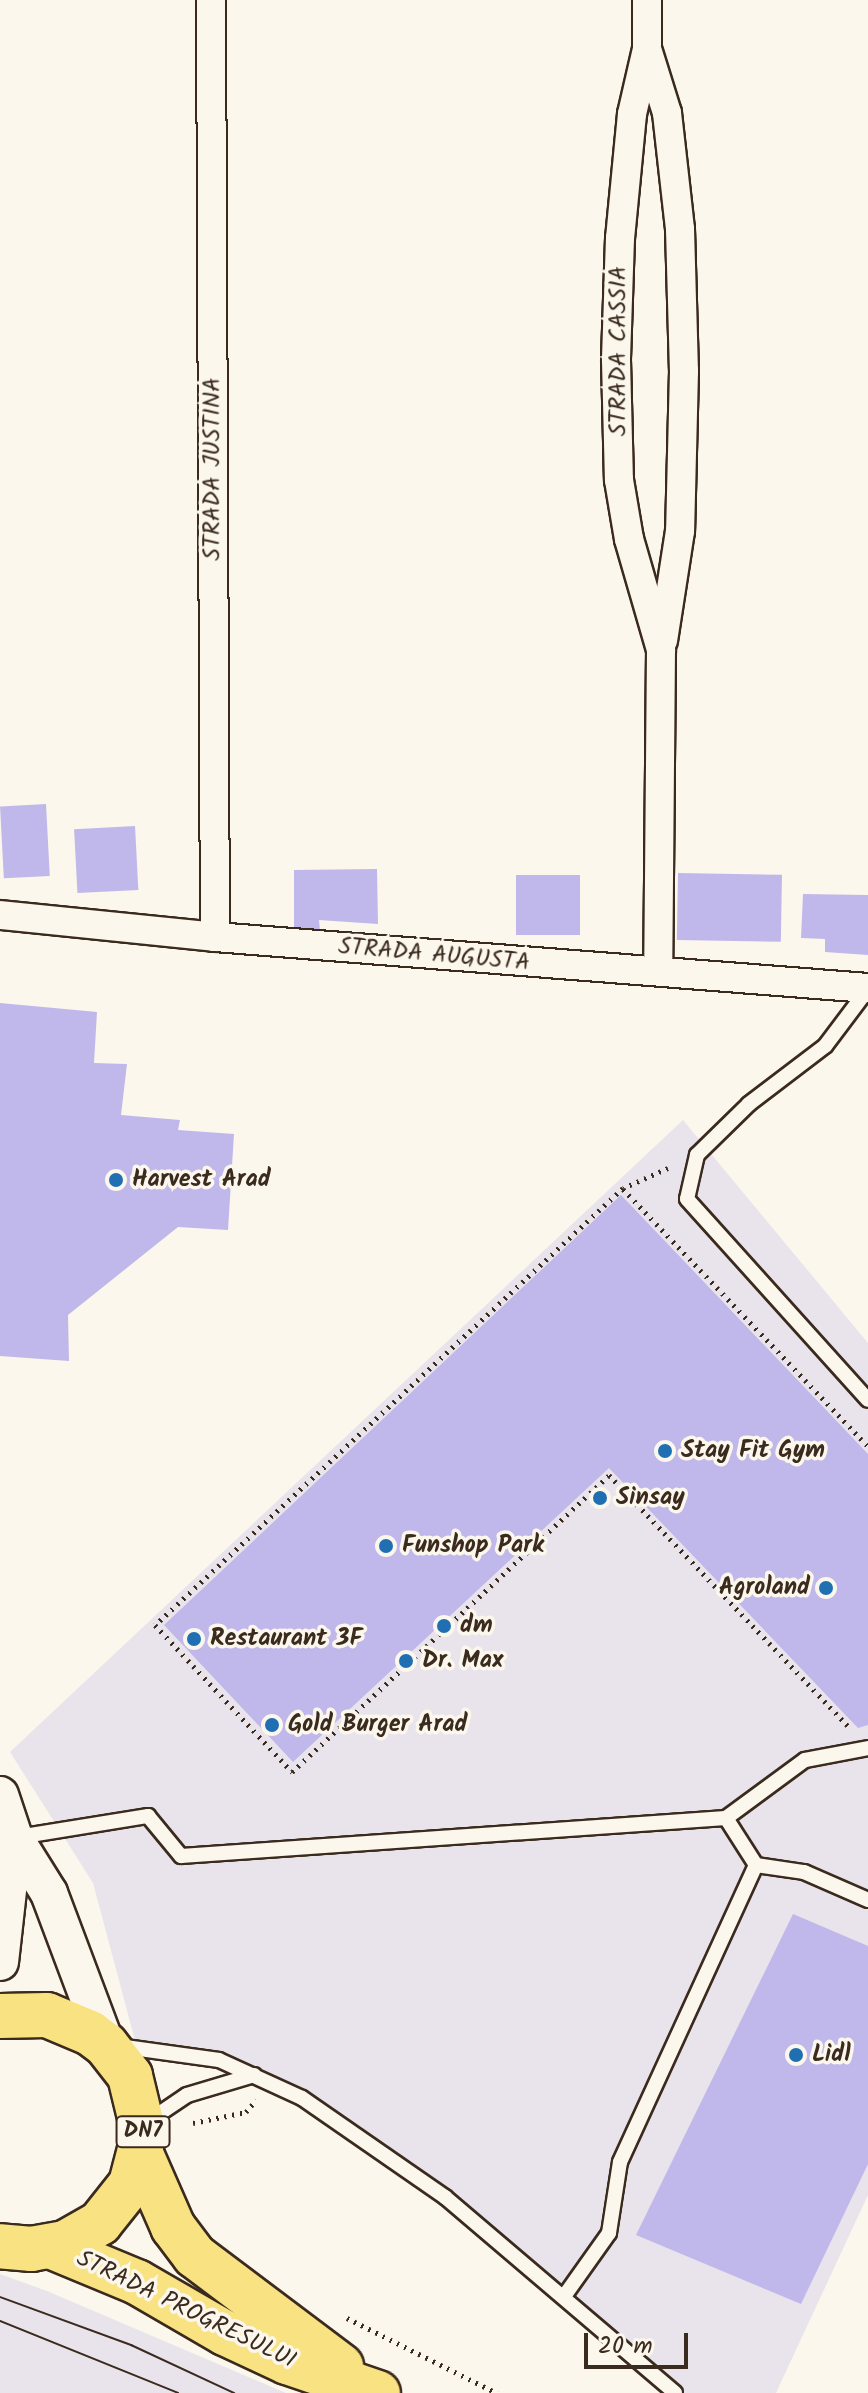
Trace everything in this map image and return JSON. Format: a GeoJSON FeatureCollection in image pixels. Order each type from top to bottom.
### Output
{"type":"FeatureCollection","features":[{"type":"Feature","properties":{"kind":"main road","name":"DN7"},"geometry":{"type":"LineString","coordinates":[[0,2016],[47,2015],[90,2033],[106,2045],[130,2076],[156,2139],[131,2184],[109,2214],[79,2237],[50,2246],[0,2246]]}},
{"type":"Feature","properties":{"kind":"main road","name":"STRADA PROGRESULUI"},"geometry":{"type":"LineString","coordinates":[[156,2139],[173,2227],[195,2256],[373,2391]]}},
{"type":"Feature","properties":{"kind":"main road","name":"STRADA PROGRESULUI"},"geometry":{"type":"LineString","coordinates":[[50,2246],[137,2282],[225,2333],[287,2362],[373,2391]]}},
{"type":"Feature","properties":{"kind":"street","name":"STRADA JUSTINA"},"geometry":{"type":"LineString","coordinates":[[211,0],[215,937]]}},
{"type":"Feature","properties":{"kind":"street","name":"STRADA CASSIA"},"geometry":{"type":"LineString","coordinates":[[647,0],[647,49],[632,114],[616,360],[619,480],[629,539],[661,650]]}},
{"type":"Feature","properties":{"kind":"street","name":"STRADA CASSIA"},"geometry":{"type":"LineString","coordinates":[[647,49],[667,113],[680,229],[684,371],[680,531],[661,650],[658,971]]}},
{"type":"Feature","properties":{"kind":"street","name":"STRADA AUGUSTA"},"geometry":{"type":"LineString","coordinates":[[0,915],[215,937],[868,988]]}},
{"type":"Feature","properties":{"kind":"street"},"geometry":{"type":"LineString","coordinates":[[0,1795],[14,1837],[49,1893],[106,2045]]}},
{"type":"Feature","properties":{"kind":"street"},"geometry":{"type":"LineString","coordinates":[[0,1962],[14,1837]]}},
{"type":"Feature","properties":{"kind":"lane"},"geometry":{"type":"LineString","coordinates":[[868,988],[825,1046],[749,1104],[697,1155],[687,1199],[868,1400]]}},
{"type":"Feature","properties":{"kind":"lane"},"geometry":{"type":"LineString","coordinates":[[14,1837],[148,1816],[181,1856],[726,1818],[805,1760],[868,1748]]}},
{"type":"Feature","properties":{"kind":"lane"},"geometry":{"type":"LineString","coordinates":[[726,1818],[756,1865],[804,1872],[868,1900]]}},
{"type":"Feature","properties":{"kind":"lane"},"geometry":{"type":"LineString","coordinates":[[565,2295],[609,2233],[620,2162],[756,1865]]}},
{"type":"Feature","properties":{"kind":"lane"},"geometry":{"type":"LineString","coordinates":[[106,2045],[188,2054],[255,2075],[302,2098],[384,2150],[565,2295],[675,2393]]}},
{"type":"Feature","properties":{"kind":"lane"},"geometry":{"type":"LineString","coordinates":[[156,2139],[147,2122],[161,2108],[187,2095],[255,2075]]}},
{"type":"Feature","properties":{"kind":"path"},"geometry":{"type":"LineString","coordinates":[[697,1155],[623,1188],[155,1625],[292,1772],[609,1475],[856,1734]]}},
{"type":"Feature","properties":{"kind":"path"},"geometry":{"type":"LineString","coordinates":[[623,1188],[868,1446]]}},
{"type":"Feature","properties":{"kind":"path"},"geometry":{"type":"LineString","coordinates":[[156,2139],[209,2116],[246,2112]]}},
{"type":"Feature","properties":{"kind":"path"},"geometry":{"type":"LineString","coordinates":[[331,2310],[497,2393]]}},
{"type":"Feature","properties":{"kind":"shaded area"},"geometry":{"type":"Polygon","coordinates":[[[683,1120],[868,1343],[868,2195],[776,2393],[675,2393],[384,2150],[219,2060],[137,2048],[93,1883],[10,1752],[683,1120]]]}},
{"type":"Feature","properties":{"kind":"shaded area"},"geometry":{"type":"Polygon","coordinates":[[[0,2274],[47,2291],[286,2393],[0,2393],[0,2274]]]}},
{"type":"Feature","properties":{"kind":"building"},"geometry":{"type":"Polygon","coordinates":[[[46,804],[50,876],[4,878],[0,806],[46,804]]]}},
{"type":"Feature","properties":{"kind":"building"},"geometry":{"type":"Polygon","coordinates":[[[135,826],[138,890],[77,893],[74,829],[135,826]]]}},
{"type":"Feature","properties":{"kind":"building"},"geometry":{"type":"Polygon","coordinates":[[[377,869],[378,924],[319,920],[320,931],[294,930],[294,870],[377,869]]]}},
{"type":"Feature","properties":{"kind":"building"},"geometry":{"type":"Polygon","coordinates":[[[678,873],[782,875],[781,942],[677,940],[678,873]]]}},
{"type":"Feature","properties":{"kind":"building"},"geometry":{"type":"Polygon","coordinates":[[[516,875],[580,875],[580,935],[516,935],[516,875]]]}},
{"type":"Feature","properties":{"kind":"building"},"geometry":{"type":"Polygon","coordinates":[[[803,894],[868,895],[868,955],[825,952],[825,939],[801,938],[803,894]]]}},
{"type":"Feature","properties":{"kind":"building","name":"Harvest Arad"},"geometry":{"type":"Polygon","coordinates":[[[0,1003],[97,1012],[94,1063],[127,1064],[121,1115],[180,1120],[178,1130],[234,1134],[228,1230],[178,1227],[68,1315],[69,1361],[0,1356],[0,1003]]]}},
{"type":"Feature","properties":{"kind":"building","name":"Funshop Park"},"geometry":{"type":"Polygon","coordinates":[[[621,1195],[868,1454],[868,1725],[858,1728],[609,1468],[293,1762],[164,1625],[621,1195]]]}},
{"type":"Feature","properties":{"kind":"building","name":"Lidl"},"geometry":{"type":"Polygon","coordinates":[[[793,1914],[868,1946],[868,2164],[801,2304],[636,2235],[793,1914]]]}},
{"type":"Feature","properties":{"kind":"tram line"},"geometry":{"type":"LineString","coordinates":[[0,2297],[131,2345],[234,2393]]}},
{"type":"Feature","properties":{"kind":"tram line"},"geometry":{"type":"LineString","coordinates":[[0,2321],[178,2393]]}},
{"type":"Feature","properties":{"kind":"place","name":"Harvest Arad"},"geometry":{"type":"Point","coordinates":[116,1180]}},
{"type":"Feature","properties":{"kind":"place","name":"Stay Fit Gym"},"geometry":{"type":"Point","coordinates":[665,1451]}},
{"type":"Feature","properties":{"kind":"place","name":"Sinsay"},"geometry":{"type":"Point","coordinates":[600,1498]}},
{"type":"Feature","properties":{"kind":"place","name":"Funshop Park"},"geometry":{"type":"Point","coordinates":[386,1546]}},
{"type":"Feature","properties":{"kind":"place","name":"Agroland"},"geometry":{"type":"Point","coordinates":[826,1588]}},
{"type":"Feature","properties":{"kind":"place","name":"dm"},"geometry":{"type":"Point","coordinates":[444,1626]}},
{"type":"Feature","properties":{"kind":"place","name":"Restaurant 3F"},"geometry":{"type":"Point","coordinates":[194,1639]}},
{"type":"Feature","properties":{"kind":"place","name":"Dr. Max"},"geometry":{"type":"Point","coordinates":[406,1661]}},
{"type":"Feature","properties":{"kind":"place","name":"Gold Burger Arad"},"geometry":{"type":"Point","coordinates":[272,1725]}},
{"type":"Feature","properties":{"kind":"place","name":"Lidl"},"geometry":{"type":"Point","coordinates":[796,2055]}}]}
